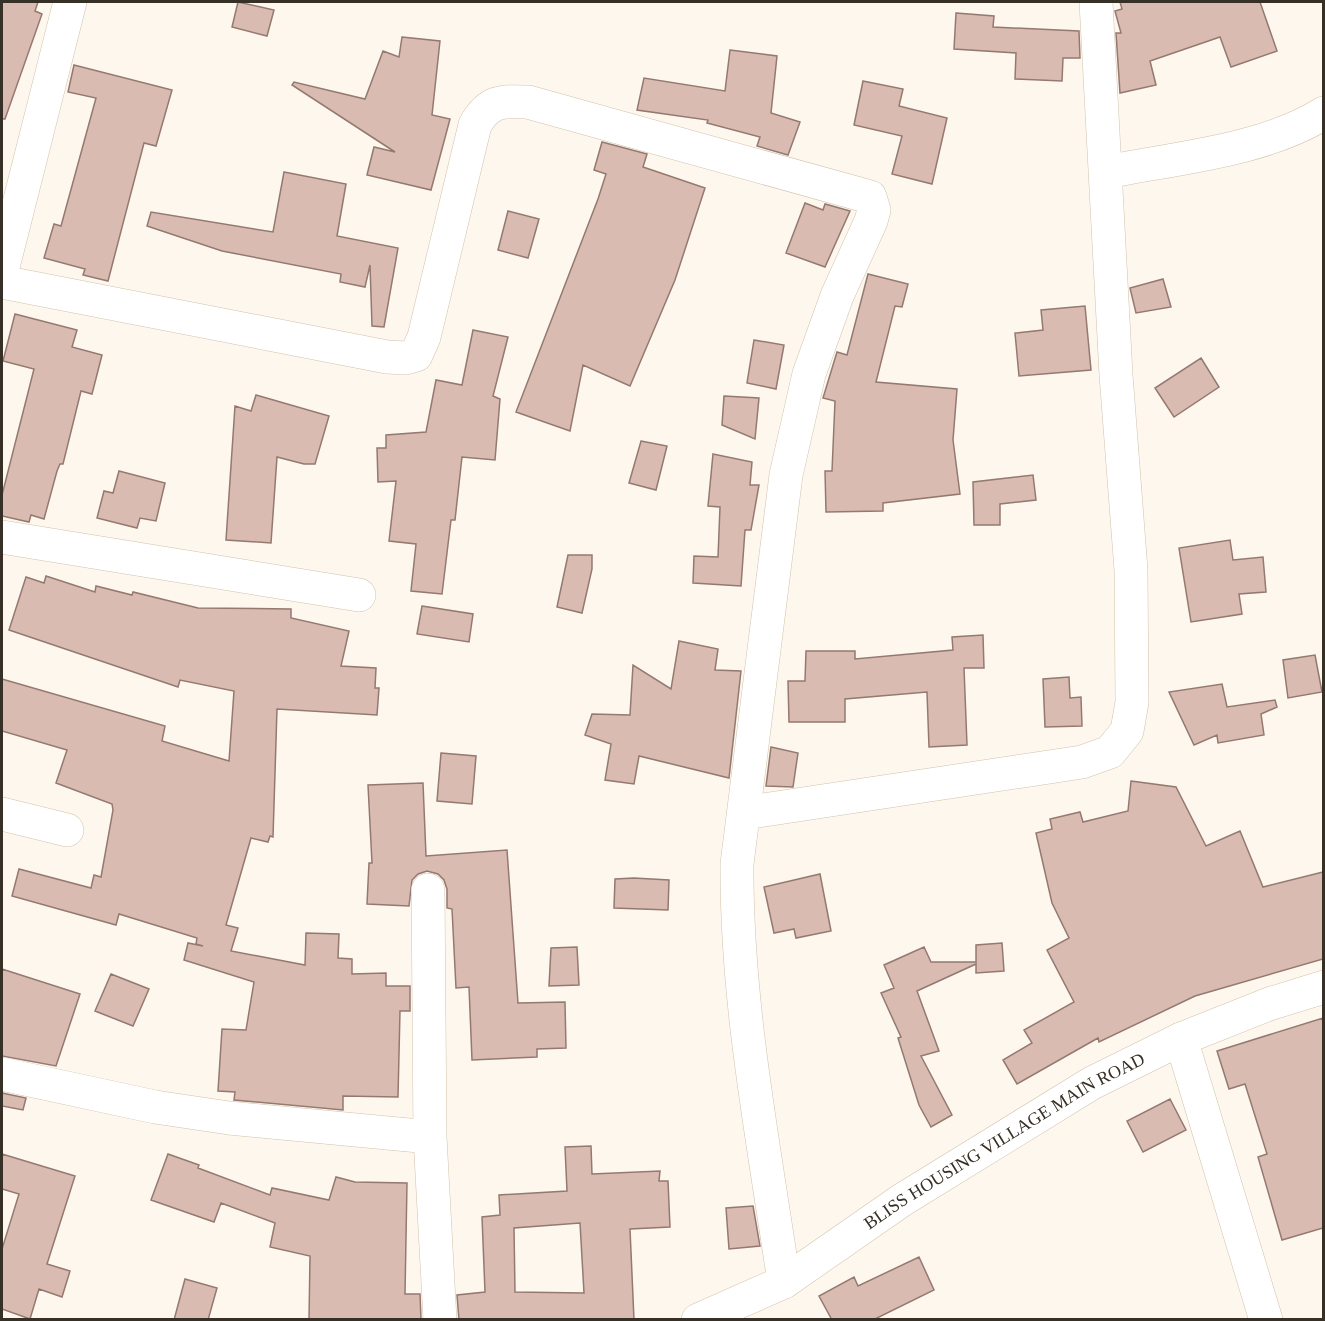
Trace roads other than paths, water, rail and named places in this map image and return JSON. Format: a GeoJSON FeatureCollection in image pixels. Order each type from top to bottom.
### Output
{"type":"FeatureCollection","features":[{"type":"Feature","properties":{"kind":"street"},"geometry":{"type":"LineString","coordinates":[[2,271],[70,2]]}},
{"type":"Feature","properties":{"kind":"street"},"geometry":{"type":"LineString","coordinates":[[744,813],[1082,762],[1110,752],[1127,731],[1132,702],[1131,570],[1116,375],[1107,172],[1096,2]]}},
{"type":"Feature","properties":{"kind":"street"},"geometry":{"type":"LineString","coordinates":[[2,282],[387,357],[405,358],[416,355],[424,338],[475,125],[482,113],[501,100],[528,102],[870,197],[874,210],[871,221],[837,296],[809,374],[786,475],[737,864],[737,918],[741,982],[784,1282]]}},
{"type":"Feature","properties":{"kind":"street"},"geometry":{"type":"LineString","coordinates":[[1107,172],[1249,144],[1302,126],[1323,113]]}},
{"type":"Feature","properties":{"kind":"street"},"geometry":{"type":"LineString","coordinates":[[2,537],[359,595]]}},
{"type":"Feature","properties":{"kind":"street"},"geometry":{"type":"LineString","coordinates":[[2,814],[67,830]]}},
{"type":"Feature","properties":{"kind":"street"},"geometry":{"type":"LineString","coordinates":[[428,890],[430,1137],[440,1320]]}},
{"type":"Feature","properties":{"kind":"street","name":"BLISS HOUSING VILLAGE MAIN ROAD"},"geometry":{"type":"LineString","coordinates":[[698,1320],[784,1282],[902,1200],[1092,1083],[1181,1039],[1269,1004],[1323,987]]}},
{"type":"Feature","properties":{"kind":"street"},"geometry":{"type":"LineString","coordinates":[[1181,1039],[1266,1320]]}},
{"type":"Feature","properties":{"kind":"street"},"geometry":{"type":"LineString","coordinates":[[2,1074],[155,1107],[218,1117],[430,1137]]}}]}
